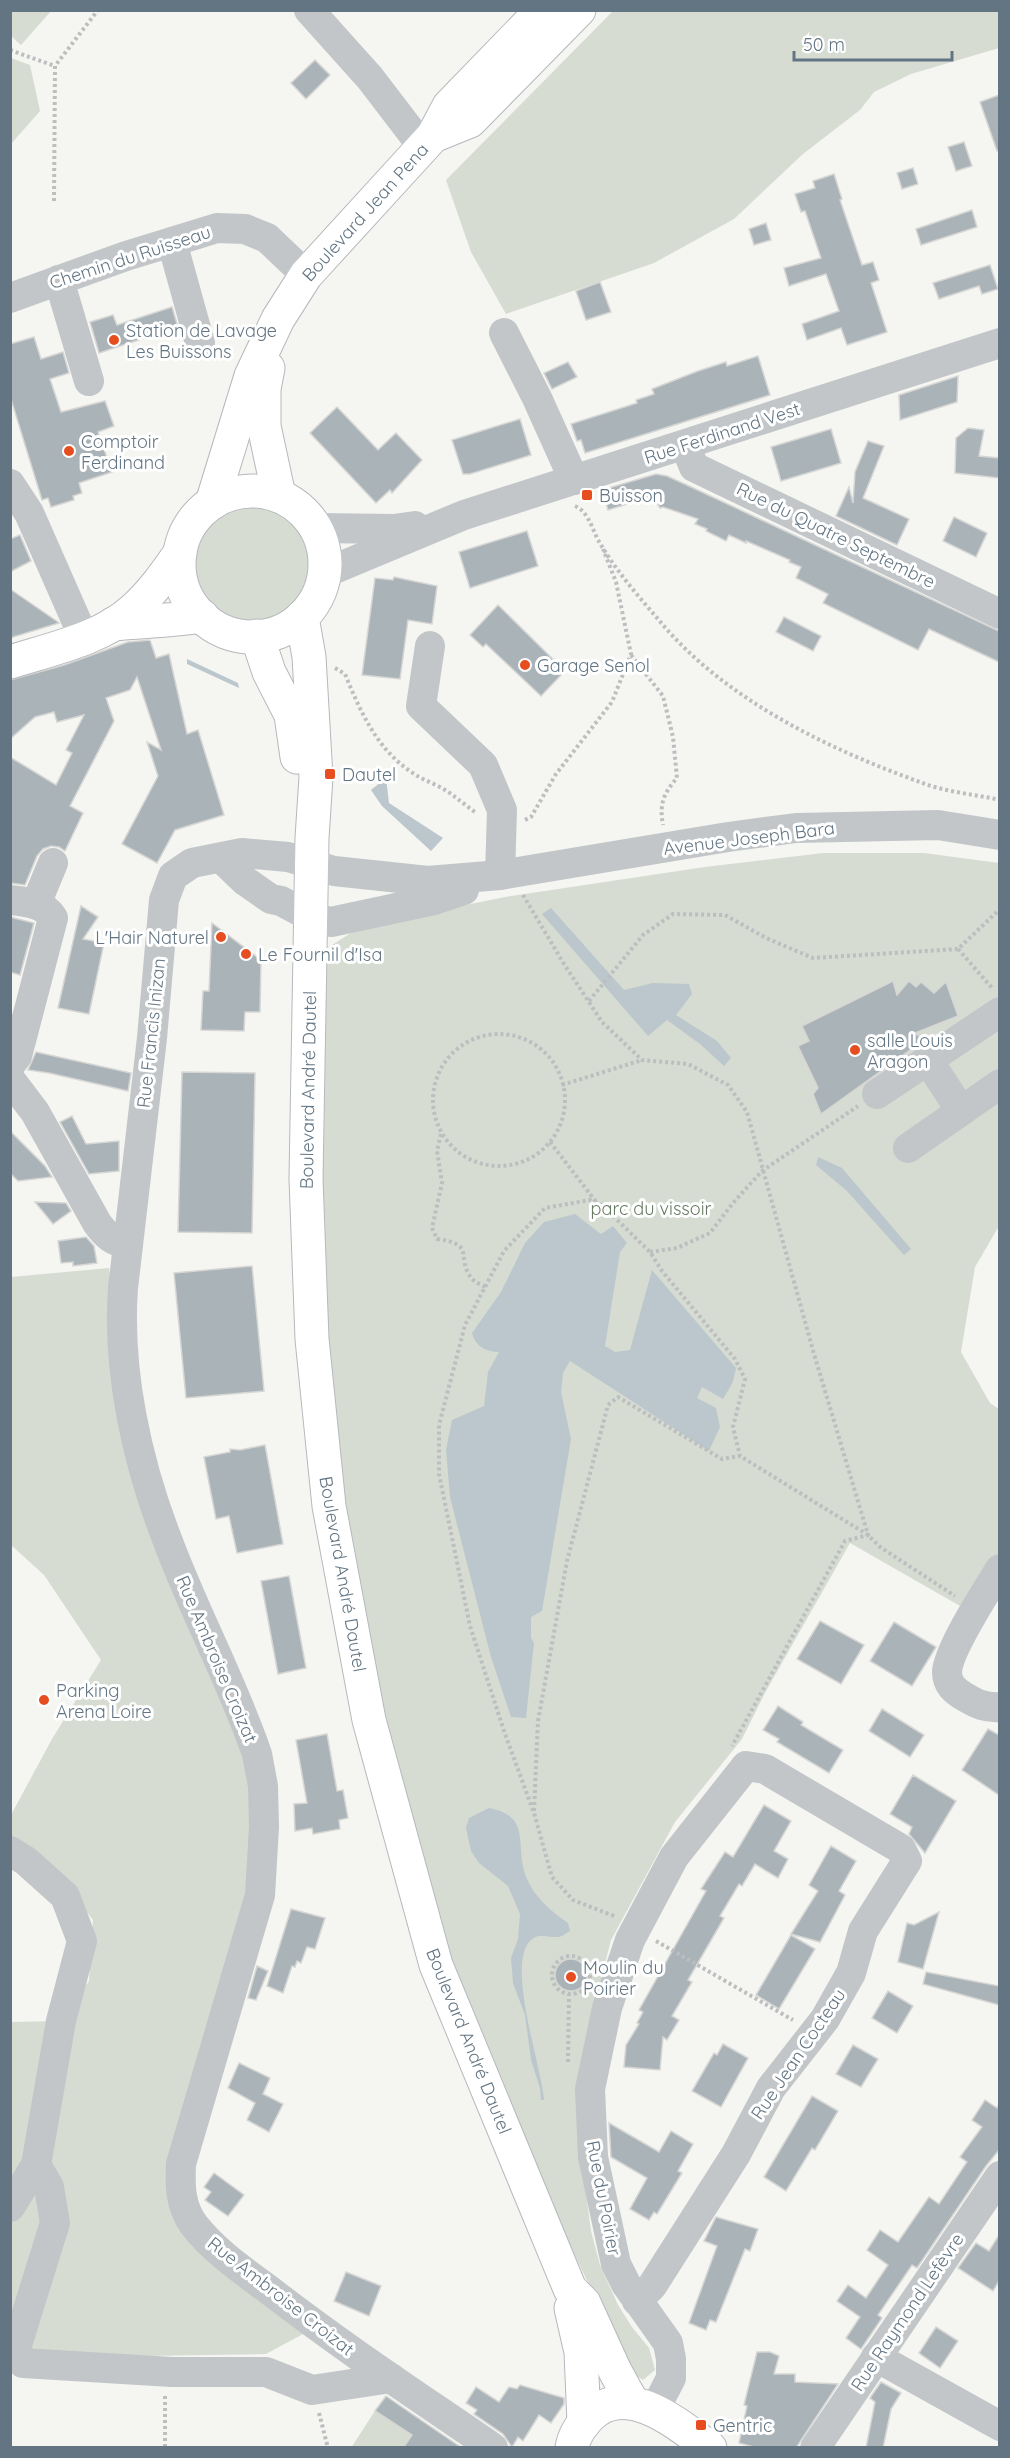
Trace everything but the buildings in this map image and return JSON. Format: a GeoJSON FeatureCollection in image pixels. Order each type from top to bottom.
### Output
{"type":"FeatureCollection","features":[{"type":"Feature","properties":{"kind":"main road","name":"Boulevard Jean Pena"},"geometry":{"type":"LineString","coordinates":[[212,503],[251,376],[278,319],[306,275],[427,141],[448,105],[542,10]]}},
{"type":"Feature","properties":{"kind":"main road","name":"Boulevard Jean Pena"},"geometry":{"type":"LineString","coordinates":[[427,141],[470,121],[579,10]]}},
{"type":"Feature","properties":{"kind":"main road","name":"Boulevard Jean Pena"},"geometry":{"type":"LineString","coordinates":[[278,319],[264,389],[264,426],[279,496]]}},
{"type":"Feature","properties":{"kind":"main road"},"geometry":{"type":"LineString","coordinates":[[244,491],[262,491],[279,496],[300,509],[316,528],[324,550],[325,573],[317,597],[302,617],[281,630],[257,636],[231,633],[215,626],[202,616],[183,587],[180,553],[188,528],[198,514],[227,495],[244,491]]}},
{"type":"Feature","properties":{"kind":"main road"},"geometry":{"type":"LineString","coordinates":[[10,662],[84,638],[113,624],[132,611],[155,588],[180,553]]}},
{"type":"Feature","properties":{"kind":"main road"},"geometry":{"type":"LineString","coordinates":[[113,624],[167,622],[202,616]]}},
{"type":"Feature","properties":{"kind":"main road","name":"Boulevard André Dautel"},"geometry":{"type":"LineString","coordinates":[[302,617],[309,657],[316,777],[312,863],[306,1179],[312,1339],[331,1518],[369,1720],[436,1965],[570,2289],[570,2307],[581,2352],[578,2435]]}},
{"type":"Feature","properties":{"kind":"main road","name":"Boulevard André Dautel"},"geometry":{"type":"LineString","coordinates":[[257,636],[269,672],[291,715],[302,788],[313,823]]}},
{"type":"Feature","properties":{"kind":"main road","name":"Boulevard André Dautel"},"geometry":{"type":"LineString","coordinates":[[570,2289],[584,2303],[615,2372],[643,2406]]}},
{"type":"Feature","properties":{"kind":"main road"},"geometry":{"type":"LineString","coordinates":[[578,2435],[592,2413],[604,2406],[643,2406],[710,2448]]}},
{"type":"Feature","properties":{"kind":"street"},"geometry":{"type":"LineString","coordinates":[[309,10],[427,141]]}},
{"type":"Feature","properties":{"kind":"street","name":"Chemin du Ruisseau"},"geometry":{"type":"LineString","coordinates":[[10,298],[216,228],[245,229],[267,238],[306,275]]}},
{"type":"Feature","properties":{"kind":"street"},"geometry":{"type":"LineString","coordinates":[[172,242],[200,343]]}},
{"type":"Feature","properties":{"kind":"street"},"geometry":{"type":"LineString","coordinates":[[59,280],[89,381]]}},
{"type":"Feature","properties":{"kind":"street"},"geometry":{"type":"LineString","coordinates":[[504,333],[537,398],[574,480]]}},
{"type":"Feature","properties":{"kind":"street","name":"Rue Ferdinand Vest"},"geometry":{"type":"LineString","coordinates":[[325,573],[445,522],[999,343]]}},
{"type":"Feature","properties":{"kind":"street","name":"Rue du Quatre Septembre"},"geometry":{"type":"LineString","coordinates":[[685,445],[694,467],[999,614]]}},
{"type":"Feature","properties":{"kind":"street"},"geometry":{"type":"LineString","coordinates":[[10,484],[29,513],[84,638]]}},
{"type":"Feature","properties":{"kind":"street","name":"Rue Ferdinand Vest"},"geometry":{"type":"LineString","coordinates":[[316,528],[394,529],[445,522]]}},
{"type":"Feature","properties":{"kind":"street"},"geometry":{"type":"LineString","coordinates":[[430,646],[421,706],[483,765],[502,810],[501,828],[509,873]]}},
{"type":"Feature","properties":{"kind":"street","name":"Avenue Joseph Bara"},"geometry":{"type":"LineString","coordinates":[[312,863],[334,871],[428,881],[509,873],[796,828],[938,825],[999,835]]}},
{"type":"Feature","properties":{"kind":"street","name":"Rue Francis Inizan"},"geometry":{"type":"LineString","coordinates":[[128,1244],[152,1038],[164,900],[173,876],[192,863],[242,853],[288,857],[312,863]]}},
{"type":"Feature","properties":{"kind":"street"},"geometry":{"type":"LineString","coordinates":[[221,858],[245,881],[271,898],[311,917]]}},
{"type":"Feature","properties":{"kind":"street"},"geometry":{"type":"LineString","coordinates":[[10,1065],[17,1056],[53,918],[49,911],[23,902],[53,863]]}},
{"type":"Feature","properties":{"kind":"street","name":"Avenue Joseph Bara"},"geometry":{"type":"LineString","coordinates":[[311,917],[331,922],[372,915],[434,900],[509,873]]}},
{"type":"Feature","properties":{"kind":"street"},"geometry":{"type":"LineString","coordinates":[[877,1094],[999,1012]]}},
{"type":"Feature","properties":{"kind":"street"},"geometry":{"type":"LineString","coordinates":[[928,1060],[961,1111]]}},
{"type":"Feature","properties":{"kind":"street"},"geometry":{"type":"LineString","coordinates":[[10,1079],[35,1112],[101,1228],[113,1240],[128,1244]]}},
{"type":"Feature","properties":{"kind":"street"},"geometry":{"type":"LineString","coordinates":[[908,1148],[999,1084]]}},
{"type":"Feature","properties":{"kind":"street","name":"Rue Ambroise Croizat"},"geometry":{"type":"LineString","coordinates":[[128,1244],[121,1319],[128,1382],[141,1459],[167,1541],[249,1729],[257,1754],[263,1786],[264,1827],[260,1895],[184,2153],[180,2190],[183,2205],[193,2223],[225,2257],[316,2327],[493,2448]]}},
{"type":"Feature","properties":{"kind":"street"},"geometry":{"type":"LineString","coordinates":[[999,1569],[985,1610],[950,1660],[947,1674],[956,1692],[984,1707],[999,1707]]}},
{"type":"Feature","properties":{"kind":"street","name":"Rue Jean Cocteau"},"geometry":{"type":"LineString","coordinates":[[637,2301],[652,2286],[736,2154],[771,2088],[816,2033],[851,1973],[863,1931],[907,1861],[902,1849],[765,1769],[746,1766]]}},
{"type":"Feature","properties":{"kind":"street","name":"Rue du Poirier"},"geometry":{"type":"LineString","coordinates":[[643,2406],[671,2378],[671,2359],[668,2343],[637,2301],[616,2264],[593,2157],[590,2089],[607,2008],[617,1973],[637,1929],[674,1857],[746,1766]]}},
{"type":"Feature","properties":{"kind":"street"},"geometry":{"type":"LineString","coordinates":[[10,1851],[26,1861],[66,1896],[82,1941],[61,2021],[36,2164],[10,2207]]}},
{"type":"Feature","properties":{"kind":"street"},"geometry":{"type":"LineString","coordinates":[[36,2164],[49,2187],[55,2223],[13,2342],[23,2363],[165,2372],[266,2372],[312,2390],[391,2378]]}},
{"type":"Feature","properties":{"kind":"street","name":"Rue Raymond Lefèvre"},"geometry":{"type":"LineString","coordinates":[[815,2448],[999,2176]]}},
{"type":"Feature","properties":{"kind":"street"},"geometry":{"type":"LineString","coordinates":[[876,2357],[999,2427]]}},
{"type":"Feature","properties":{"kind":"path"},"geometry":{"type":"LineString","coordinates":[[54,201],[55,66],[98,10]]}},
{"type":"Feature","properties":{"kind":"path"},"geometry":{"type":"LineString","coordinates":[[10,50],[55,66]]}},
{"type":"Feature","properties":{"kind":"path"},"geometry":{"type":"LineString","coordinates":[[583,510],[603,549],[616,582],[631,654],[663,696],[673,737],[677,778],[664,793],[661,815],[669,847]]}},
{"type":"Feature","properties":{"kind":"path"},"geometry":{"type":"LineString","coordinates":[[603,549],[664,627],[709,670],[738,692],[801,732],[921,783],[999,800]]}},
{"type":"Feature","properties":{"kind":"path"},"geometry":{"type":"LineString","coordinates":[[331,666],[345,674],[362,714],[392,757],[415,775],[444,789],[501,828],[531,817],[556,774],[612,702],[631,654]]}},
{"type":"Feature","properties":{"kind":"path"},"geometry":{"type":"LineString","coordinates":[[509,873],[602,1022],[642,1060]]}},
{"type":"Feature","properties":{"kind":"path"},"geometry":{"type":"LineString","coordinates":[[589,1001],[643,935],[673,914],[725,915],[766,938],[813,958],[958,949],[999,909]]}},
{"type":"Feature","properties":{"kind":"path"},"geometry":{"type":"LineString","coordinates":[[958,949],[999,996]]}},
{"type":"Feature","properties":{"kind":"path"},"geometry":{"type":"LineString","coordinates":[[490,1034],[512,1035],[533,1043],[550,1058],[561,1078],[565,1100],[561,1122],[550,1142],[534,1156],[514,1164],[493,1166],[472,1161],[455,1149],[441,1133],[434,1113],[432,1092],[438,1072],[450,1054],[468,1041],[490,1034]]}},
{"type":"Feature","properties":{"kind":"path"},"geometry":{"type":"LineString","coordinates":[[562,1085],[642,1060],[688,1064],[728,1085],[747,1112],[762,1171],[868,1534]]}},
{"type":"Feature","properties":{"kind":"path"},"geometry":{"type":"LineString","coordinates":[[650,1252],[677,1248],[710,1233],[762,1171],[877,1094]]}},
{"type":"Feature","properties":{"kind":"path"},"geometry":{"type":"LineString","coordinates":[[441,1133],[437,1151],[442,1184],[432,1228],[437,1239],[452,1241],[462,1248],[472,1279],[485,1287]]}},
{"type":"Feature","properties":{"kind":"path"},"geometry":{"type":"LineString","coordinates":[[550,1142],[597,1203],[650,1252],[662,1270],[735,1359],[745,1379],[733,1427],[740,1456]]}},
{"type":"Feature","properties":{"kind":"path"},"geometry":{"type":"LineString","coordinates":[[597,1203],[590,1200],[545,1208],[504,1251],[465,1325],[440,1425],[440,1474],[470,1626],[505,1734],[534,1813],[552,1877],[573,1900],[621,1918],[816,2033]]}},
{"type":"Feature","properties":{"kind":"path"},"geometry":{"type":"LineString","coordinates":[[534,1813],[540,1710],[567,1561],[609,1405],[618,1397],[722,1459],[740,1456],[868,1534],[880,1547],[985,1610]]}},
{"type":"Feature","properties":{"kind":"path"},"geometry":{"type":"LineString","coordinates":[[746,1766],[731,1744],[845,1541],[868,1534]]}},
{"type":"Feature","properties":{"kind":"path"},"geometry":{"type":"LineString","coordinates":[[568,1956],[576,1957],[588,1967],[588,1983],[577,1994],[561,1992],[552,1980],[552,1972],[561,1959],[568,1956]]}},
{"type":"Feature","properties":{"kind":"path"},"geometry":{"type":"LineString","coordinates":[[165,2372],[165,2448]]}},
{"type":"Feature","properties":{"kind":"path"},"geometry":{"type":"LineString","coordinates":[[312,2390],[328,2448]]}},
{"type":"Feature","properties":{"kind":"green space"},"geometry":{"type":"Polygon","coordinates":[[[11,10],[51,11],[21,45],[11,36],[11,10]]]}},
{"type":"Feature","properties":{"kind":"green space"},"geometry":{"type":"Polygon","coordinates":[[[613,11],[999,11],[999,48],[911,74],[874,92],[860,110],[803,154],[734,219],[654,263],[506,314],[471,252],[446,180],[613,11]]]}},
{"type":"Feature","properties":{"kind":"green space"},"geometry":{"type":"Polygon","coordinates":[[[11,58],[30,65],[40,111],[11,144],[11,58]]]}},
{"type":"Feature","properties":{"kind":"green space"},"geometry":{"type":"Polygon","coordinates":[[[253,504],[276,509],[295,522],[308,541],[313,564],[308,587],[295,606],[276,619],[253,624],[230,619],[211,606],[198,587],[193,564],[198,541],[211,522],[230,509],[253,504]]]}},
{"type":"Feature","properties":{"kind":"green space","name":"parc du vissoir"},"geometry":{"type":"Polygon","coordinates":[[[823,853],[924,853],[999,863],[999,1226],[975,1267],[961,1352],[990,1403],[999,1409],[999,1558],[967,1610],[850,1543],[766,1691],[742,1739],[675,1822],[611,1940],[585,2042],[581,2156],[591,2231],[600,2265],[618,2305],[649,2348],[655,2370],[643,2380],[632,2373],[563,2231],[496,2081],[449,1951],[375,1682],[354,1570],[327,1357],[320,1171],[322,971],[329,947],[354,931],[397,919],[505,897],[705,867],[823,853]]]}},
{"type":"Feature","properties":{"kind":"green space"},"geometry":{"type":"Polygon","coordinates":[[[109,1268],[126,1423],[258,1772],[257,1889],[182,2221],[316,2327],[266,2354],[11,2358],[11,2022],[61,2021],[89,1981],[93,1920],[44,1857],[11,1838],[11,1815],[52,1739],[101,1660],[44,1575],[11,1545],[11,1277],[109,1268]]]}},
{"type":"Feature","properties":{"kind":"green space"},"geometry":{"type":"Polygon","coordinates":[[[406,2410],[421,2419],[404,2446],[406,2447],[351,2448],[375,2411],[388,2420],[402,2417],[406,2410]]]}},
{"type":"Feature","properties":{"kind":"shaded area"},"geometry":{"type":"Polygon","coordinates":[[[187,659],[238,683],[239,688],[187,664],[187,659]]]}},
{"type":"Feature","properties":{"kind":"shaded area"},"geometry":{"type":"Polygon","coordinates":[[[386,778],[389,803],[443,838],[431,851],[382,806],[371,790],[386,778]]]}},
{"type":"Feature","properties":{"kind":"shaded area"},"geometry":{"type":"Polygon","coordinates":[[[551,908],[624,990],[653,983],[689,984],[692,994],[676,1015],[717,1041],[731,1058],[724,1066],[700,1044],[667,1020],[648,1036],[542,914],[551,908]]]}},
{"type":"Feature","properties":{"kind":"shaded area"},"geometry":{"type":"Polygon","coordinates":[[[818,1157],[842,1168],[911,1249],[904,1255],[847,1191],[816,1165],[818,1157]]]}},
{"type":"Feature","properties":{"kind":"shaded area"},"geometry":{"type":"Polygon","coordinates":[[[575,1214],[601,1234],[613,1226],[627,1243],[620,1252],[605,1346],[615,1352],[630,1350],[652,1270],[736,1368],[733,1382],[723,1399],[702,1387],[697,1398],[716,1408],[720,1427],[709,1451],[570,1361],[563,1373],[561,1392],[571,1439],[542,1611],[531,1617],[531,1638],[534,1643],[526,1718],[511,1717],[491,1657],[450,1497],[446,1450],[452,1420],[484,1406],[488,1372],[499,1352],[482,1347],[472,1333],[501,1292],[525,1243],[544,1222],[575,1214]]]}},
{"type":"Feature","properties":{"kind":"shaded area"},"geometry":{"type":"Polygon","coordinates":[[[489,1808],[503,1812],[512,1818],[520,1834],[523,1867],[530,1886],[544,1904],[568,1923],[570,1931],[560,1937],[534,1938],[524,1952],[523,1992],[544,2100],[541,2100],[540,2088],[531,2060],[525,2015],[513,1983],[511,1958],[518,1939],[520,1914],[508,1886],[479,1863],[471,1851],[466,1828],[469,1818],[489,1808]]]}},
{"type":"Feature","properties":{"kind":"place","name":"Station de Lavage Les Buissons"},"geometry":{"type":"Point","coordinates":[114,340]}},
{"type":"Feature","properties":{"kind":"place","name":"Comptoir Ferdinand"},"geometry":{"type":"Point","coordinates":[69,451]}},
{"type":"Feature","properties":{"kind":"place","name":"Buisson"},"geometry":{"type":"Point","coordinates":[587,495]}},
{"type":"Feature","properties":{"kind":"place","name":"Garage Senol"},"geometry":{"type":"Point","coordinates":[525,665]}},
{"type":"Feature","properties":{"kind":"place","name":"Dautel"},"geometry":{"type":"Point","coordinates":[330,774]}},
{"type":"Feature","properties":{"kind":"place","name":"L'Hair Naturel"},"geometry":{"type":"Point","coordinates":[221,937]}},
{"type":"Feature","properties":{"kind":"place","name":"Le Fournil d'Isa"},"geometry":{"type":"Point","coordinates":[246,954]}},
{"type":"Feature","properties":{"kind":"place","name":"salle Louis Aragon"},"geometry":{"type":"Point","coordinates":[855,1050]}},
{"type":"Feature","properties":{"kind":"place","name":"Parking Arena Loire"},"geometry":{"type":"Point","coordinates":[44,1700]}},
{"type":"Feature","properties":{"kind":"place","name":"Moulin du Poirier"},"geometry":{"type":"Point","coordinates":[571,1977]}},
{"type":"Feature","properties":{"kind":"place","name":"Gentric"},"geometry":{"type":"Point","coordinates":[701,2425]}}]}
